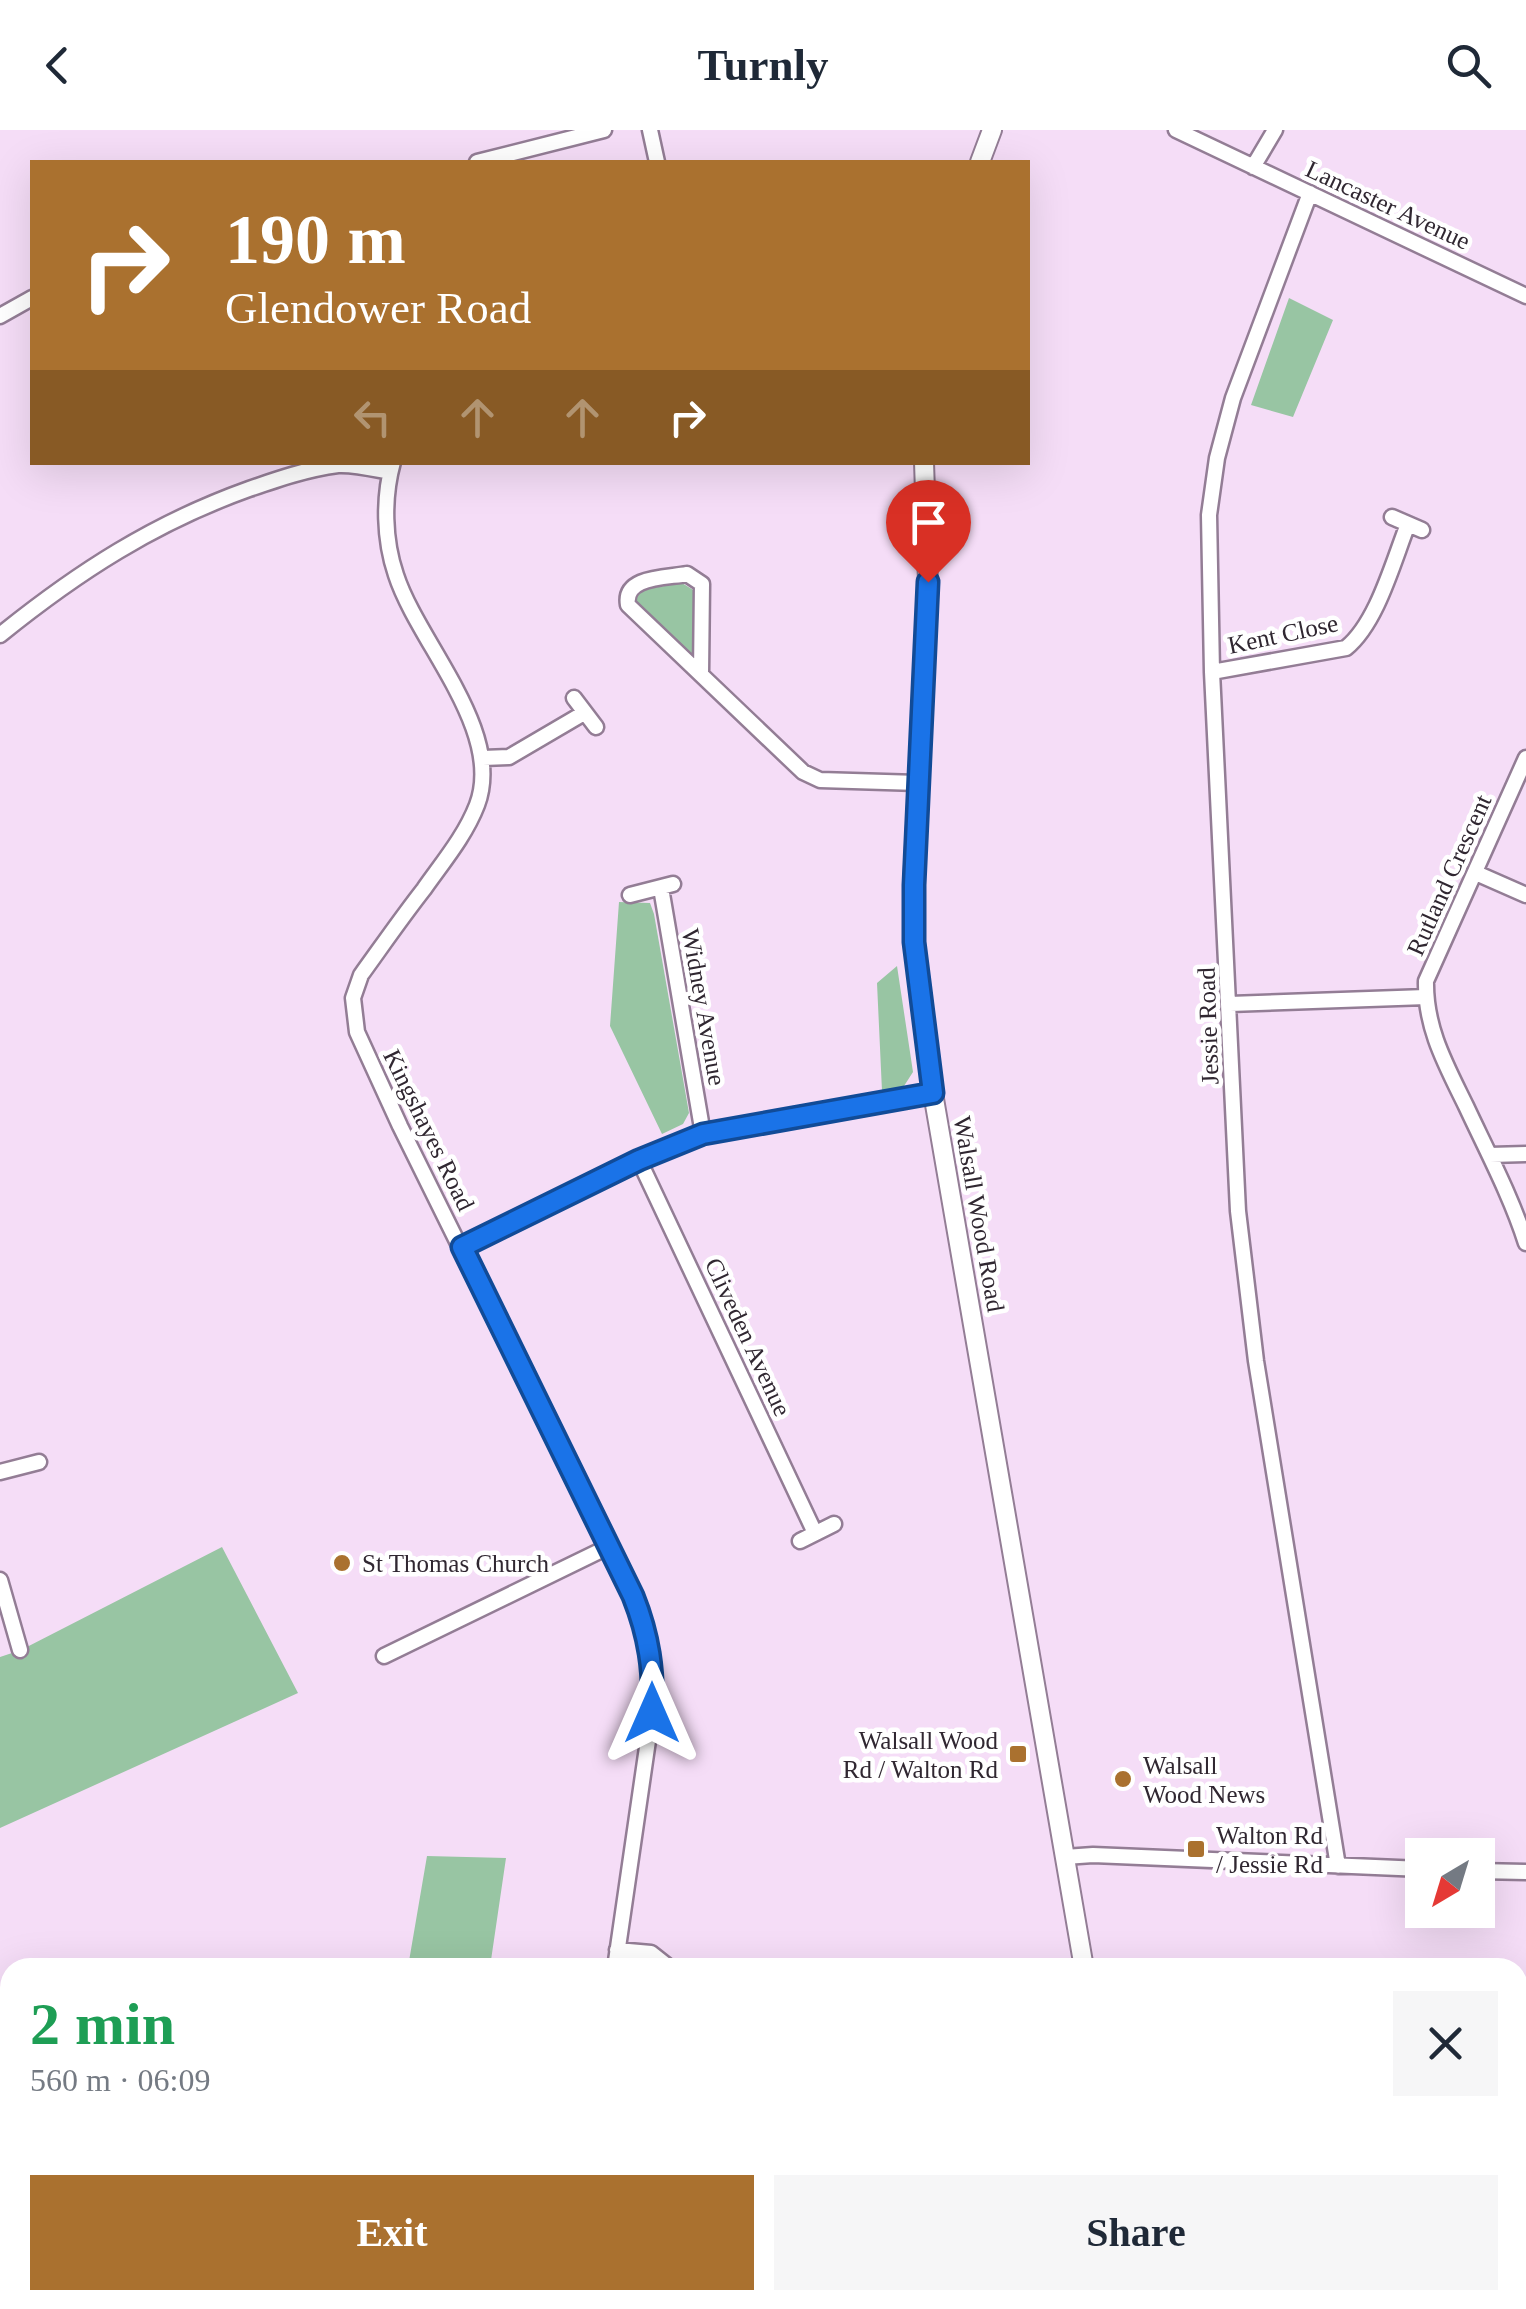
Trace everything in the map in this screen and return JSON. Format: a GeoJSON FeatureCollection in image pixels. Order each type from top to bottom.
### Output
{"type":"FeatureCollection","features":[{"type":"Feature","properties":{"kind":"street"},"geometry":{"type":"LineString","coordinates":[[483,160],[567,134],[604,130]]}},
{"type":"Feature","properties":{"kind":"street"},"geometry":{"type":"LineString","coordinates":[[650,130],[657,160]]}},
{"type":"Feature","properties":{"kind":"street"},"geometry":{"type":"LineString","coordinates":[[981,160],[992,130]]}},
{"type":"Feature","properties":{"kind":"street","name":"Lancaster Avenue"},"geometry":{"type":"LineString","coordinates":[[1176,130],[1526,296]]}},
{"type":"Feature","properties":{"kind":"street"},"geometry":{"type":"LineString","coordinates":[[1254,167],[1275,130]]}},
{"type":"Feature","properties":{"kind":"street","name":"Jessie Road"},"geometry":{"type":"LineString","coordinates":[[1310,193],[1233,398],[1217,458],[1209,515],[1212,672],[1238,1211],[1256,1360],[1338,1866]]}},
{"type":"Feature","properties":{"kind":"street"},"geometry":{"type":"LineString","coordinates":[[0,316],[30,299]]}},
{"type":"Feature","properties":{"kind":"street"},"geometry":{"type":"LineString","coordinates":[[0,635],[58,588],[141,535],[294,473],[337,465]]}},
{"type":"Feature","properties":{"kind":"street"},"geometry":{"type":"LineString","coordinates":[[359,465],[392,467]]}},
{"type":"Feature","properties":{"kind":"street","name":"Walsall Wood Road"},"geometry":{"type":"LineString","coordinates":[[924,465],[928,582],[914,942],[933,1093],[1082,1958]]}},
{"type":"Feature","properties":{"kind":"street","name":"Kingshayes Road"},"geometry":{"type":"LineString","coordinates":[[392,467],[386,528],[396,576],[456,688],[483,758],[478,803],[458,842],[361,975],[354,998],[356,1032],[644,1622],[654,1675],[652,1713],[616,1958]]}},
{"type":"Feature","properties":{"kind":"street","name":"Kent Close"},"geometry":{"type":"LineString","coordinates":[[1212,672],[1346,648],[1358,638],[1415,527],[1392,517]]}},
{"type":"Feature","properties":{"kind":"street"},"geometry":{"type":"LineString","coordinates":[[701,673],[702,584],[687,574],[630,588],[628,605],[812,777],[918,782]]}},
{"type":"Feature","properties":{"kind":"street"},"geometry":{"type":"LineString","coordinates":[[574,698],[596,728]]}},
{"type":"Feature","properties":{"kind":"street"},"geometry":{"type":"LineString","coordinates":[[483,758],[509,757],[584,713]]}},
{"type":"Feature","properties":{"kind":"street","name":"Rutland Crescent"},"geometry":{"type":"LineString","coordinates":[[1230,1004],[1426,997],[1426,981],[1526,758]]}},
{"type":"Feature","properties":{"kind":"street"},"geometry":{"type":"LineString","coordinates":[[1476,873],[1526,895]]}},
{"type":"Feature","properties":{"kind":"street","name":"Widney Avenue"},"geometry":{"type":"LineString","coordinates":[[630,895],[667,886],[703,1134]]}},
{"type":"Feature","properties":{"kind":"street"},"geometry":{"type":"LineString","coordinates":[[1426,997],[1436,1044],[1490,1156],[1526,1243]]}},
{"type":"Feature","properties":{"kind":"street"},"geometry":{"type":"LineString","coordinates":[[462,1247],[639,1160],[703,1134],[933,1093]]}},
{"type":"Feature","properties":{"kind":"street"},"geometry":{"type":"LineString","coordinates":[[1490,1156],[1526,1154]]}},
{"type":"Feature","properties":{"kind":"street","name":"Cliveden Avenue"},"geometry":{"type":"LineString","coordinates":[[639,1160],[815,1533]]}},
{"type":"Feature","properties":{"kind":"street"},"geometry":{"type":"LineString","coordinates":[[0,1472],[39,1462]]}},
{"type":"Feature","properties":{"kind":"street"},"geometry":{"type":"LineString","coordinates":[[800,1541],[834,1524]]}},
{"type":"Feature","properties":{"kind":"street"},"geometry":{"type":"LineString","coordinates":[[384,1656],[610,1546]]}},
{"type":"Feature","properties":{"kind":"street"},"geometry":{"type":"LineString","coordinates":[[0,1580],[20,1650]]}},
{"type":"Feature","properties":{"kind":"street"},"geometry":{"type":"LineString","coordinates":[[9,1612],[27,1606]]}},
{"type":"Feature","properties":{"kind":"street"},"geometry":{"type":"LineString","coordinates":[[1065,1857],[1405,1868]]}},
{"type":"Feature","properties":{"kind":"street"},"geometry":{"type":"LineString","coordinates":[[1495,1871],[1526,1872]]}},
{"type":"Feature","properties":{"kind":"street"},"geometry":{"type":"LineString","coordinates":[[617,1950],[651,1953],[657,1958]]}},
{"type":"Feature","properties":{"kind":"green space"},"geometry":{"type":"Polygon","coordinates":[[[1289,298],[1333,320],[1293,417],[1251,405],[1289,298]]]}},
{"type":"Feature","properties":{"kind":"green space"},"geometry":{"type":"Polygon","coordinates":[[[682,583],[695,591],[695,650],[690,655],[634,603],[641,590],[682,583]]]}},
{"type":"Feature","properties":{"kind":"green space"},"geometry":{"type":"Polygon","coordinates":[[[619,902],[650,903],[654,914],[689,1113],[683,1124],[662,1134],[610,1026],[619,902]]]}},
{"type":"Feature","properties":{"kind":"green space"},"geometry":{"type":"Polygon","coordinates":[[[897,966],[913,1072],[904,1086],[882,1091],[877,983],[897,966]]]}},
{"type":"Feature","properties":{"kind":"green space"},"geometry":{"type":"Polygon","coordinates":[[[222,1547],[298,1693],[0,1828],[0,1657],[21,1650],[222,1547]]]}},
{"type":"Feature","properties":{"kind":"green space"},"geometry":{"type":"Polygon","coordinates":[[[427,1856],[506,1858],[491,1958],[410,1958],[427,1856]]]}},
{"type":"Feature","properties":{"kind":"place","name":"St Thomas Church"},"geometry":{"type":"Point","coordinates":[342,1563]}},
{"type":"Feature","properties":{"kind":"place","name":"Walsall Wood Rd / Walton Rd"},"geometry":{"type":"Point","coordinates":[1018,1754]}},
{"type":"Feature","properties":{"kind":"place","name":"Walsall Wood News"},"geometry":{"type":"Point","coordinates":[1123,1779]}},
{"type":"Feature","properties":{"kind":"place","name":"Walton Rd / Jessie Rd"},"geometry":{"type":"Point","coordinates":[1196,1849]}},
{"type":"Feature","properties":{"kind":"route"},"geometry":{"type":"LineString","coordinates":[[652,1713],[654,1675],[644,1622],[462,1247],[639,1160],[703,1134],[933,1093],[914,942],[928,582]]}}]}
